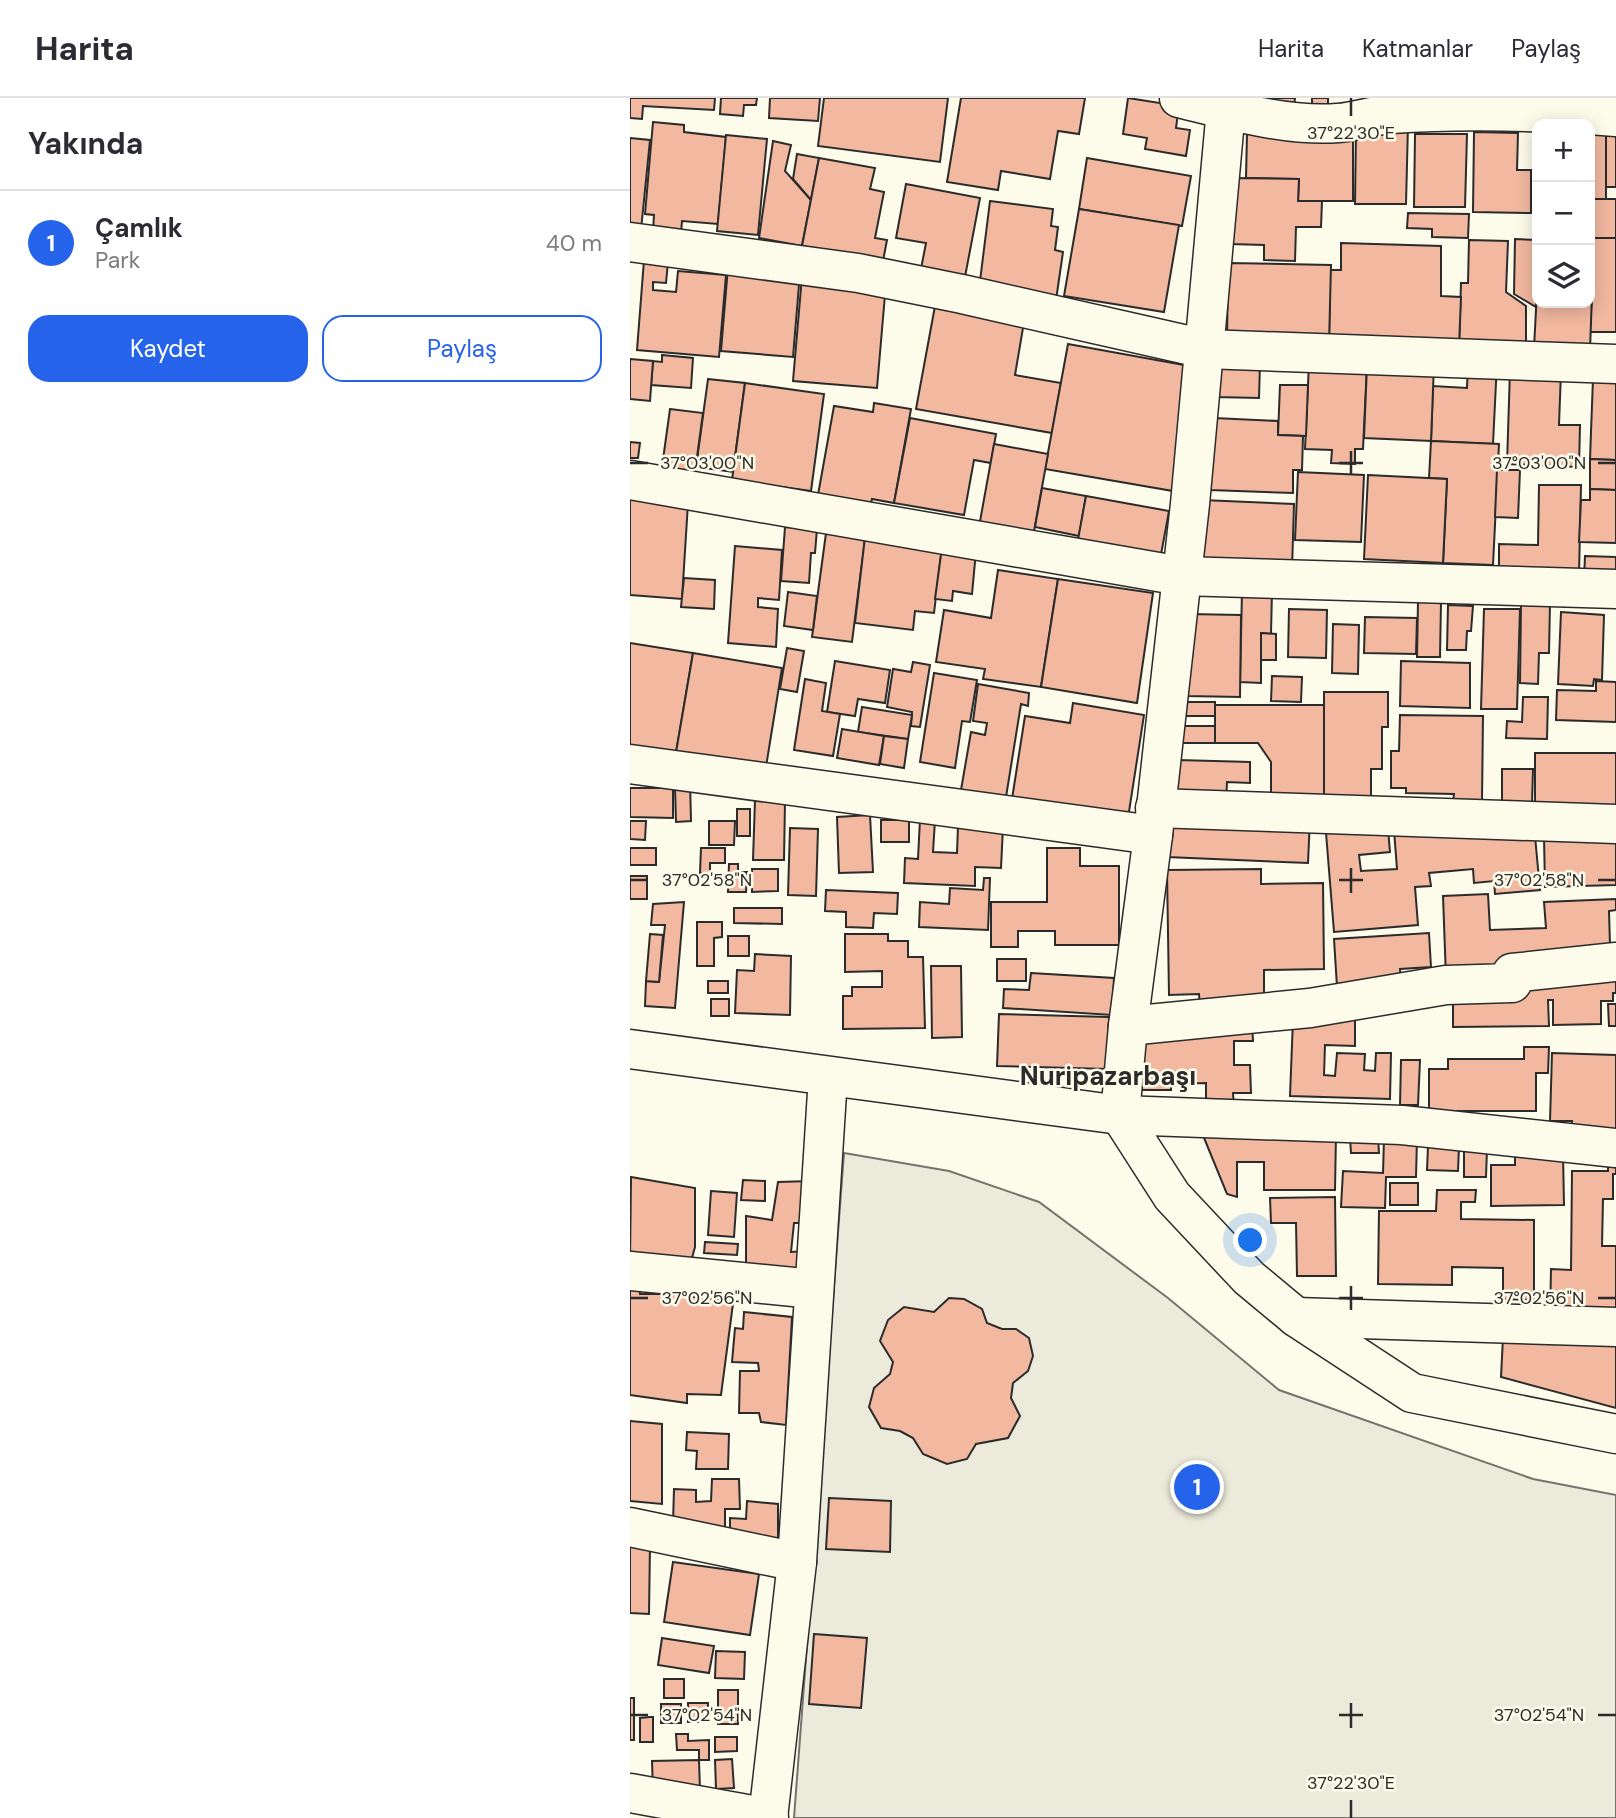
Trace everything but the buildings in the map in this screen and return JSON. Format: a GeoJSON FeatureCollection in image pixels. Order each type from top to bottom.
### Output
{"type":"FeatureCollection","features":[{"type":"Feature","properties":{"kind":"street"},"geometry":{"type":"LineString","coordinates":[[1179,98],[1226,104],[1292,121],[1337,123],[1401,114],[1544,111],[1616,117]]}},
{"type":"Feature","properties":{"kind":"street"},"geometry":{"type":"LineString","coordinates":[[1226,104],[1205,349],[1120,1115],[1172,1196],[1249,1278],[1296,1317],[1412,1393],[1616,1434]]}},
{"type":"Feature","properties":{"kind":"street"},"geometry":{"type":"LineString","coordinates":[[630,242],[858,273],[1205,349],[1616,364]]}},
{"type":"Feature","properties":{"kind":"street"},"geometry":{"type":"LineString","coordinates":[[630,480],[1181,576],[1616,589]]}},
{"type":"Feature","properties":{"kind":"street"},"geometry":{"type":"LineString","coordinates":[[630,764],[1154,822],[1616,824]]}},
{"type":"Feature","properties":{"kind":"street"},"geometry":{"type":"LineString","coordinates":[[1128,1026],[1310,1008],[1446,985],[1512,983],[1512,973],[1616,962]]}},
{"type":"Feature","properties":{"kind":"street"},"geometry":{"type":"LineString","coordinates":[[630,1049],[1120,1115],[1402,1125],[1616,1147]]}},
{"type":"Feature","properties":{"kind":"street"},"geometry":{"type":"LineString","coordinates":[[630,1793],[768,1818],[797,1562],[828,1077]]}},
{"type":"Feature","properties":{"kind":"street"},"geometry":{"type":"LineString","coordinates":[[630,1271],[814,1289]]}},
{"type":"Feature","properties":{"kind":"street"},"geometry":{"type":"LineString","coordinates":[[1296,1317],[1616,1327]]}},
{"type":"Feature","properties":{"kind":"street"},"geometry":{"type":"LineString","coordinates":[[630,1527],[797,1562]]}},
{"type":"Feature","properties":{"kind":"shaded area"},"geometry":{"type":"Polygon","coordinates":[[[844,1153],[949,1171],[1039,1202],[1168,1298],[1279,1390],[1533,1479],[1616,1495],[1616,1818],[794,1818],[844,1153]]]}},
{"type":"Feature","properties":{"kind":"place","name":"Çamlık"},"geometry":{"type":"Point","coordinates":[1197,1487]}},
{"type":"Feature","properties":{"kind":"district","name":"Nuripazarbaşı"},"geometry":{"type":"Point","coordinates":[1108,1076]}}]}
